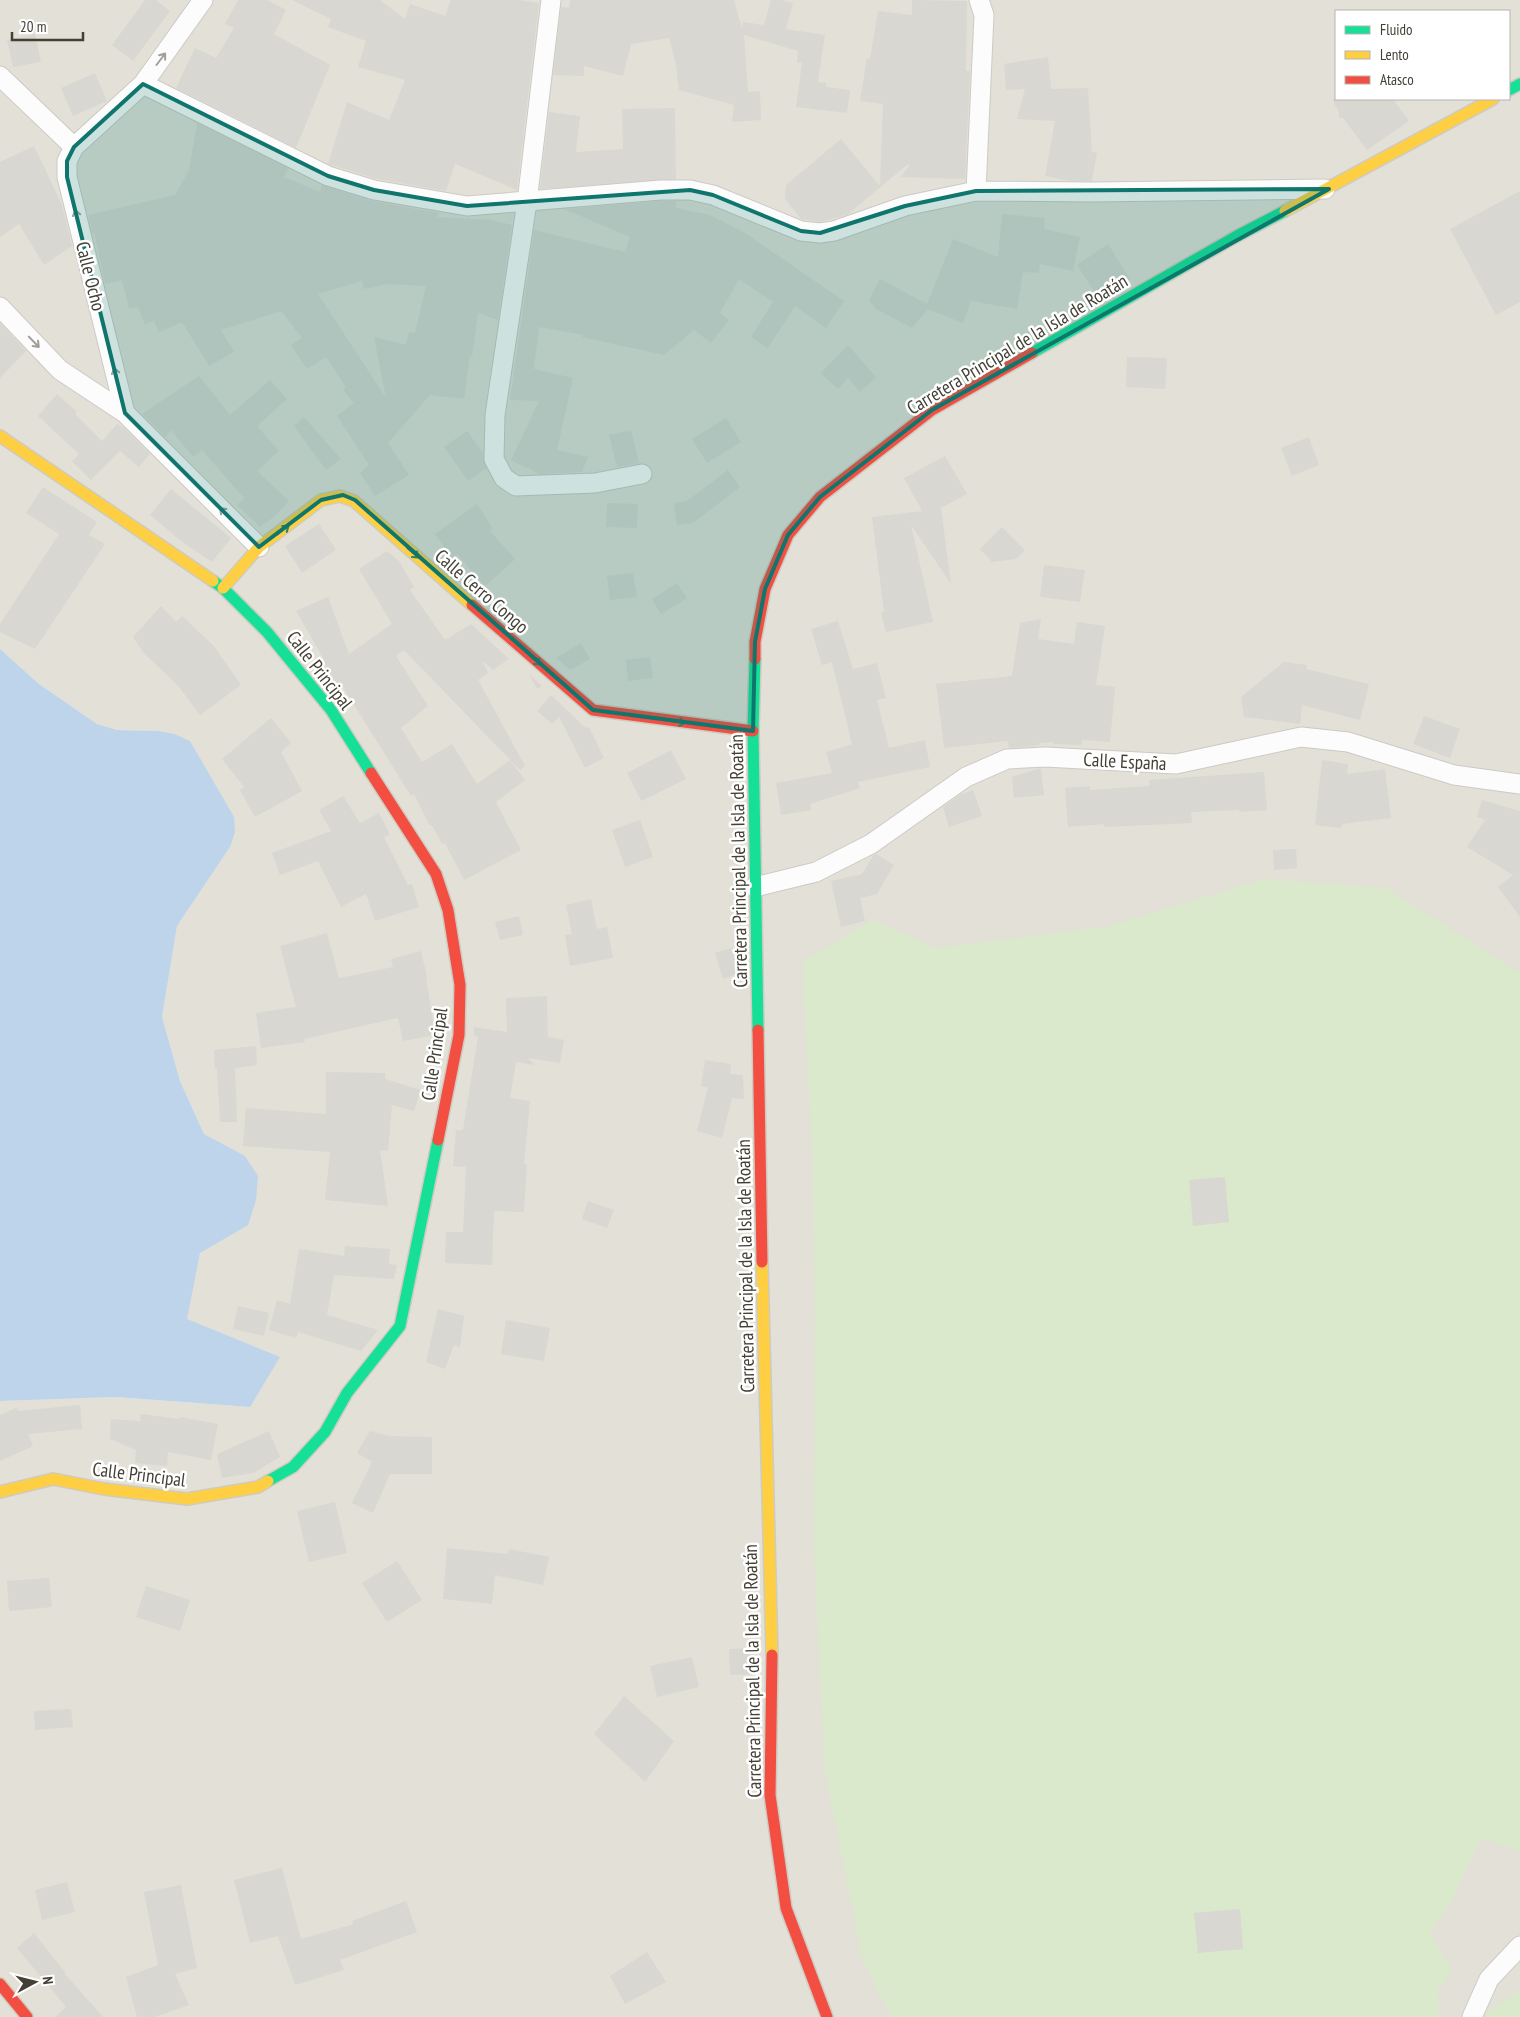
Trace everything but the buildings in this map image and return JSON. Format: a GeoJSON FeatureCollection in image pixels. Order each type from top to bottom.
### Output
{"type":"FeatureCollection","features":[{"type":"Feature","properties":{"kind":"main road","name":"Carretera Principal de la Isla de Roatán"},"geometry":{"type":"LineString","coordinates":[[826,2017],[786,1908],[770,1794],[772,1658],[764,1387],[753,731],[755,642],[765,589],[788,535],[820,497],[932,410],[1237,236],[1329,189],[1491,100]]}},
{"type":"Feature","properties":{"kind":"main road","name":"Calle Principal"},"geometry":{"type":"LineString","coordinates":[[0,436],[223,588],[267,632],[331,710],[436,874],[448,910],[460,985],[458,1035],[400,1326],[347,1393],[325,1432],[293,1468],[258,1487],[187,1499],[104,1489],[54,1479],[0,1492]]}},
{"type":"Feature","properties":{"kind":"main road","name":"Calle Cerro Congo"},"geometry":{"type":"LineString","coordinates":[[223,588],[259,547],[321,500],[343,495],[355,500],[364,511],[593,710],[753,731]]}},
{"type":"Feature","properties":{"kind":"main road"},"geometry":{"type":"LineString","coordinates":[[0,1984],[27,2017]]}},
{"type":"Feature","properties":{"kind":"street"},"geometry":{"type":"LineString","coordinates":[[0,76],[74,147],[143,84],[203,0]]}},
{"type":"Feature","properties":{"kind":"street"},"geometry":{"type":"LineString","coordinates":[[551,0],[527,202],[495,415],[494,459],[504,478],[516,486],[595,483],[642,474]]}},
{"type":"Feature","properties":{"kind":"street"},"geometry":{"type":"LineString","coordinates":[[976,191],[984,15],[978,0]]}},
{"type":"Feature","properties":{"kind":"street"},"geometry":{"type":"LineString","coordinates":[[143,84],[328,176],[374,190],[467,206],[661,190],[690,190],[713,195],[801,231],[820,232],[834,231],[905,206],[976,191],[1092,192],[1329,189]]}},
{"type":"Feature","properties":{"kind":"street","name":"Calle Ocho"},"geometry":{"type":"LineString","coordinates":[[74,147],[67,161],[67,177],[125,413]]}},
{"type":"Feature","properties":{"kind":"street"},"geometry":{"type":"LineString","coordinates":[[0,307],[60,370],[125,413],[259,547]]}},
{"type":"Feature","properties":{"kind":"street","name":"Calle España"},"geometry":{"type":"LineString","coordinates":[[755,887],[816,872],[871,844],[966,777],[1007,759],[1045,756],[1176,764],[1301,737],[1348,742],[1454,775],[1520,784]]}},
{"type":"Feature","properties":{"kind":"street"},"geometry":{"type":"LineString","coordinates":[[1472,2017],[1489,1980],[1520,1946]]}},
{"type":"Feature","properties":{"kind":"highlighted area"},"geometry":{"type":"Polygon","coordinates":[[[143,84],[328,176],[374,190],[467,206],[690,190],[713,195],[801,231],[820,233],[905,206],[976,191],[1329,189],[932,410],[820,497],[788,535],[765,589],[755,642],[753,731],[593,710],[355,500],[343,495],[321,500],[259,547],[125,413],[67,177],[67,161],[74,147],[143,84]]]}},
{"type":"Feature","properties":{"kind":"shaded area"},"geometry":{"type":"Polygon","coordinates":[[[0,0],[1520,0],[1520,2017],[0,2017],[0,1401],[116,1397],[250,1407],[186,1319],[200,1253],[245,1157],[204,1134],[180,1081],[162,1017],[177,926],[230,847],[158,731],[117,730],[97,724],[39,684],[0,649],[0,0]]]}},
{"type":"Feature","properties":{"kind":"green space"},"geometry":{"type":"Polygon","coordinates":[[[1264,879],[1386,888],[1520,973],[1520,1850],[1481,1839],[1452,1900],[1430,1933],[1452,1970],[1438,1991],[1439,2017],[891,2017],[862,1958],[825,1772],[814,1553],[815,1321],[813,1164],[802,962],[872,920],[937,948],[1109,926],[1264,879]]]}},
{"type":"Feature","properties":{"kind":"green space"},"geometry":{"type":"Polygon","coordinates":[[[1520,1990],[1520,2017],[1486,2017],[1487,2012],[1520,1990]]]}},
{"type":"Feature","properties":{"kind":"water"},"geometry":{"type":"Polygon","coordinates":[[[0,649],[39,684],[97,724],[117,730],[158,731],[174,734],[190,741],[234,817],[235,832],[230,847],[177,926],[162,1017],[180,1081],[204,1134],[245,1156],[258,1176],[256,1200],[248,1225],[200,1253],[187,1319],[280,1357],[250,1407],[116,1397],[0,1401],[0,649]]]}},
{"type":"Feature","properties":{"kind":"traffic: fast"},"geometry":{"type":"LineString","coordinates":[[1510,89],[1520,84]]}},
{"type":"Feature","properties":{"kind":"traffic: fast"},"geometry":{"type":"LineString","coordinates":[[1032,353],[1237,236],[1285,211]]}},
{"type":"Feature","properties":{"kind":"traffic: fast"},"geometry":{"type":"LineString","coordinates":[[213,581],[223,588],[267,632],[331,710],[371,773]]}},
{"type":"Feature","properties":{"kind":"traffic: fast"},"geometry":{"type":"LineString","coordinates":[[755,659],[753,731],[758,1030]]}},
{"type":"Feature","properties":{"kind":"traffic: fast"},"geometry":{"type":"LineString","coordinates":[[268,1481],[293,1467],[325,1432],[347,1393],[400,1326],[438,1140]]}},
{"type":"Feature","properties":{"kind":"traffic: slow"},"geometry":{"type":"LineString","coordinates":[[1285,211],[1491,100]]}},
{"type":"Feature","properties":{"kind":"traffic: slow"},"geometry":{"type":"LineString","coordinates":[[0,436],[213,581]]}},
{"type":"Feature","properties":{"kind":"traffic: slow"},"geometry":{"type":"LineString","coordinates":[[223,588],[259,547],[321,500],[340,496],[354,501],[472,605]]}},
{"type":"Feature","properties":{"kind":"traffic: slow"},"geometry":{"type":"LineString","coordinates":[[762,1262],[772,1655]]}},
{"type":"Feature","properties":{"kind":"traffic: slow"},"geometry":{"type":"LineString","coordinates":[[0,1492],[53,1479],[104,1489],[187,1499],[258,1487],[268,1481]]}},
{"type":"Feature","properties":{"kind":"traffic: jam"},"geometry":{"type":"LineString","coordinates":[[755,659],[755,642],[765,589],[788,535],[820,497],[932,410],[1032,353]]}},
{"type":"Feature","properties":{"kind":"traffic: jam"},"geometry":{"type":"LineString","coordinates":[[472,605],[593,710],[753,731]]}},
{"type":"Feature","properties":{"kind":"traffic: jam"},"geometry":{"type":"LineString","coordinates":[[371,773],[436,874],[448,910],[460,985],[459,1035],[438,1140]]}},
{"type":"Feature","properties":{"kind":"traffic: jam"},"geometry":{"type":"LineString","coordinates":[[758,1030],[762,1262]]}},
{"type":"Feature","properties":{"kind":"traffic: jam"},"geometry":{"type":"LineString","coordinates":[[772,1655],[770,1795],[786,1908],[827,2017]]}},
{"type":"Feature","properties":{"kind":"traffic: jam"},"geometry":{"type":"LineString","coordinates":[[0,1984],[27,2017]]}}]}
